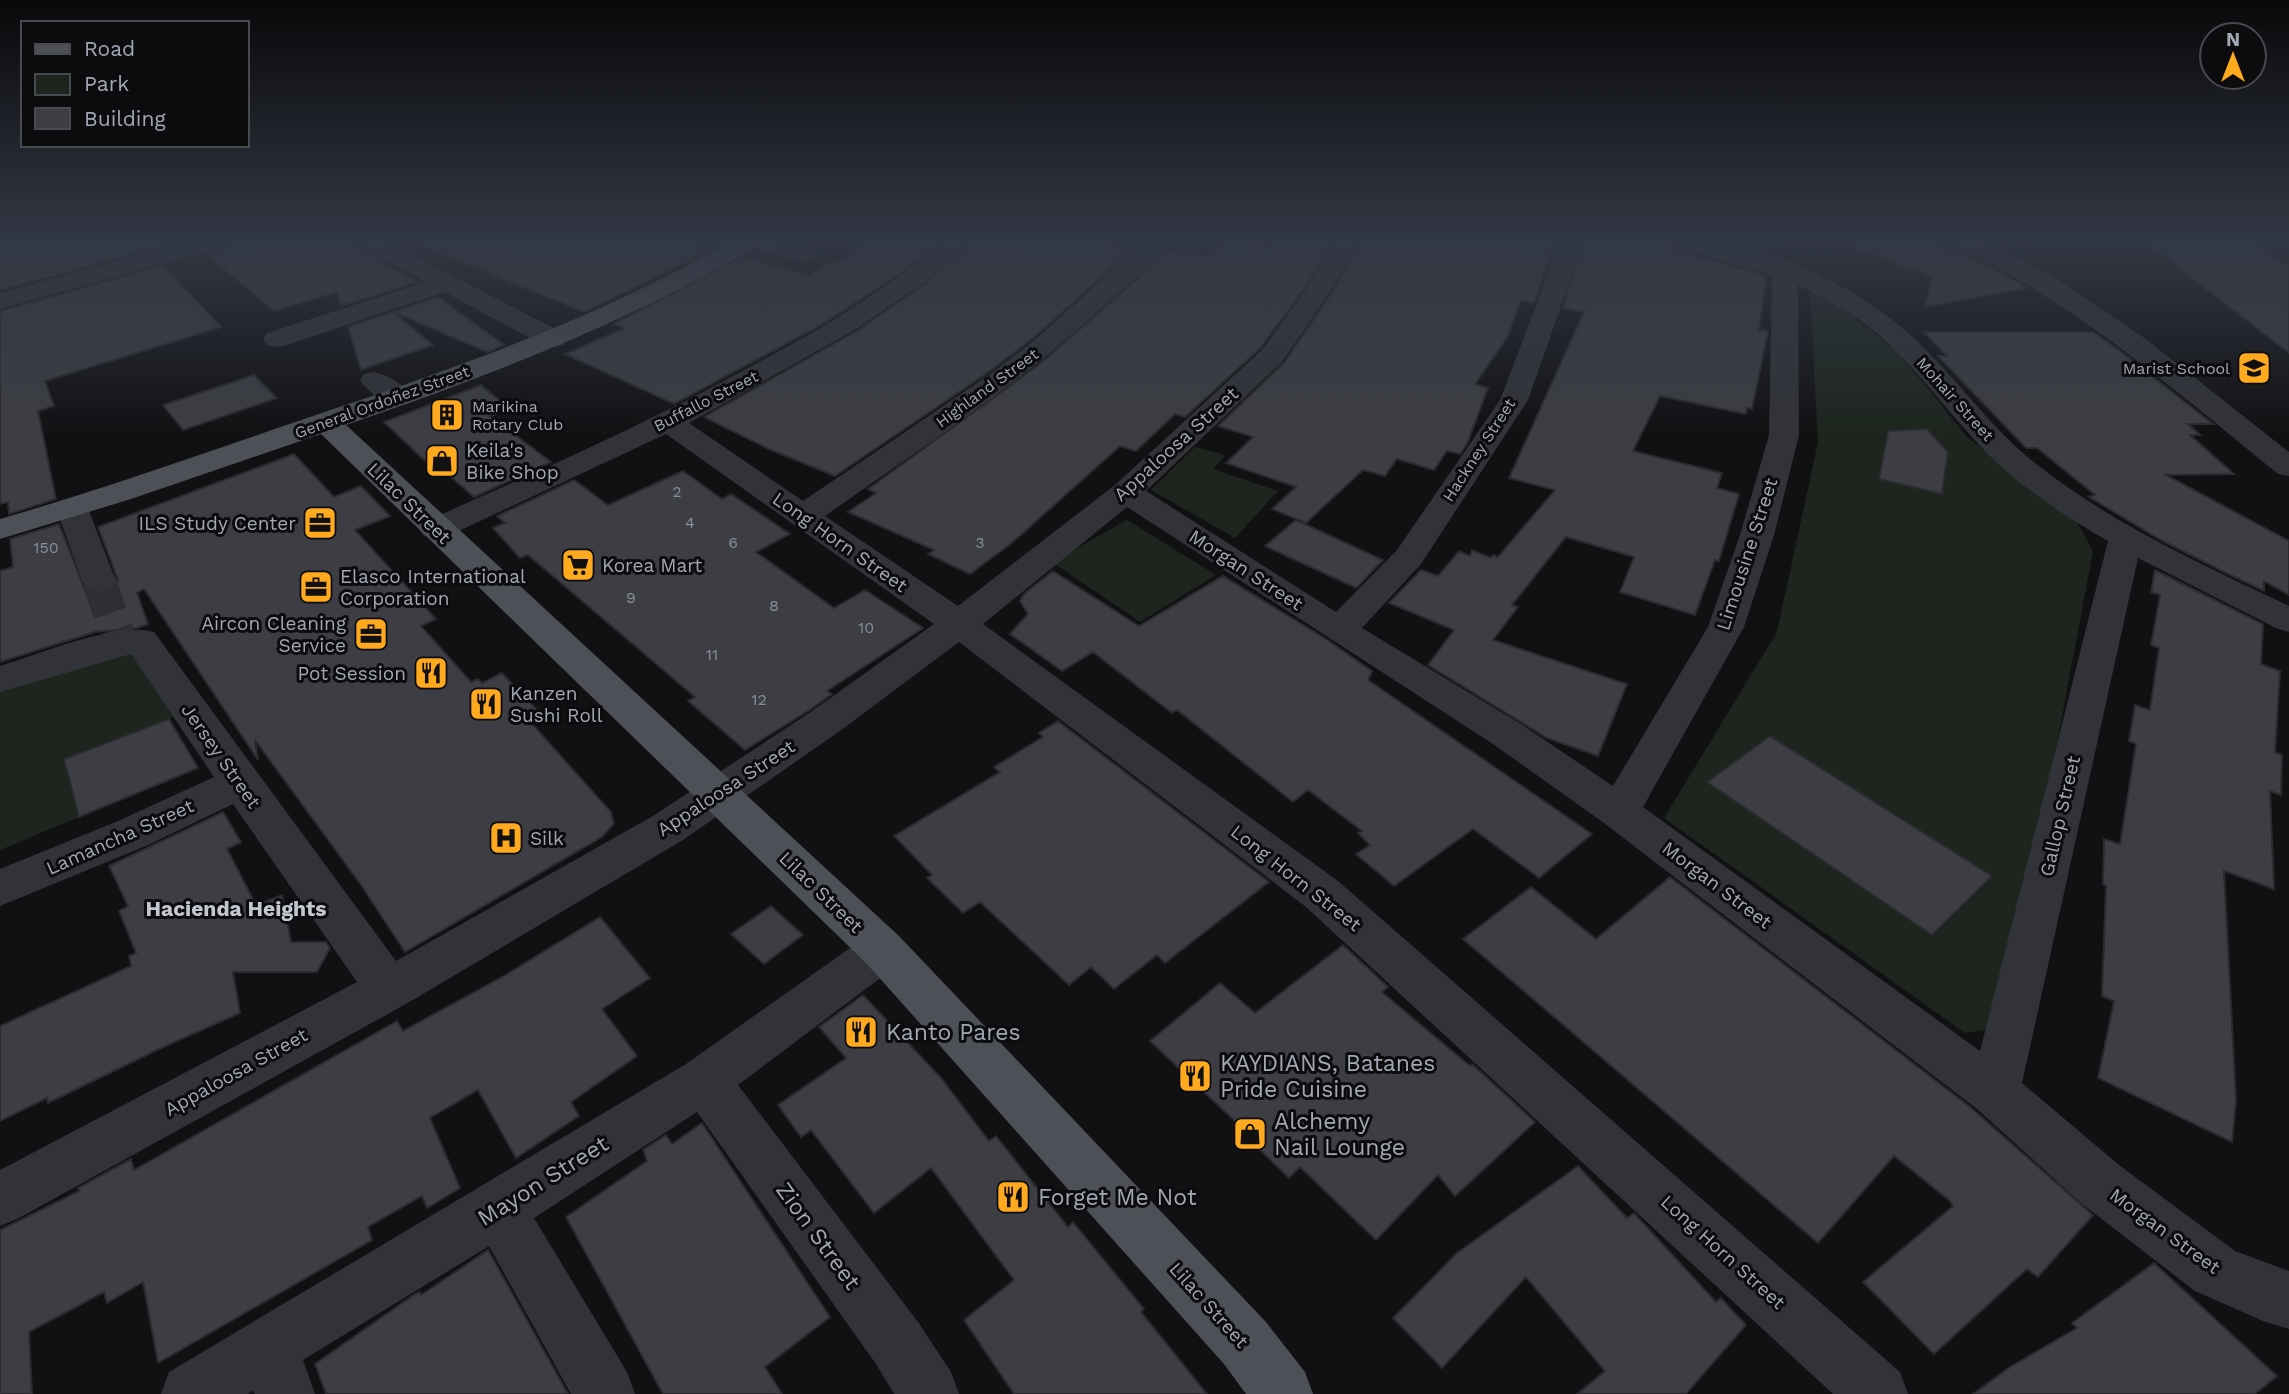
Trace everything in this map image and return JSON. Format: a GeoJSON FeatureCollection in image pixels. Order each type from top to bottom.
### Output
{"type":"FeatureCollection","features":[{"type":"Feature","properties":{"kind":"main road","name":"General Ordoñez Street"},"geometry":{"type":"LineString","coordinates":[[0,529],[72,509],[399,397],[553,339],[624,306]]}},
{"type":"Feature","properties":{"kind":"main road","name":"Lilac Street"},"geometry":{"type":"LineString","coordinates":[[326,422],[883,950],[1245,1343],[1283,1394]]}},
{"type":"Feature","properties":{"kind":"street"},"geometry":{"type":"LineString","coordinates":[[277,339],[378,306]]}},
{"type":"Feature","properties":{"kind":"street"},"geometry":{"type":"LineString","coordinates":[[491,306],[553,339]]}},
{"type":"Feature","properties":{"kind":"street","name":"Buffallo Street"},"geometry":{"type":"LineString","coordinates":[[436,529],[668,422],[840,327],[873,306]]}},
{"type":"Feature","properties":{"kind":"street","name":"Highland Street"},"geometry":{"type":"LineString","coordinates":[[803,516],[999,381],[1045,346],[1089,306]]}},
{"type":"Feature","properties":{"kind":"street","name":"Appaloosa Street"},"geometry":{"type":"LineString","coordinates":[[0,1199],[389,989],[668,828],[720,795],[959,624],[1126,492],[1272,356],[1307,306]]}},
{"type":"Feature","properties":{"kind":"street","name":"Hackney Street"},"geometry":{"type":"LineString","coordinates":[[1339,630],[1409,557],[1514,400],[1548,306]]}},
{"type":"Feature","properties":{"kind":"street","name":"Limousine Street"},"geometry":{"type":"LineString","coordinates":[[1619,812],[1726,627],[1756,535],[1784,435],[1785,306]]}},
{"type":"Feature","properties":{"kind":"street","name":"Mohair Street"},"geometry":{"type":"LineString","coordinates":[[1857,306],[1881,323],[1911,350],[1977,427],[2056,495],[2125,539],[2289,620]]}},
{"type":"Feature","properties":{"kind":"street"},"geometry":{"type":"LineString","coordinates":[[2084,306],[2289,467]]}},
{"type":"Feature","properties":{"kind":"street"},"geometry":{"type":"LineString","coordinates":[[2110,306],[2249,413],[2289,440]]}},
{"type":"Feature","properties":{"kind":"street"},"geometry":{"type":"LineString","coordinates":[[374,380],[399,397]]}},
{"type":"Feature","properties":{"kind":"street","name":"Long Horn Street"},"geometry":{"type":"LineString","coordinates":[[668,422],[959,624],[1322,894],[1878,1394]]}},
{"type":"Feature","properties":{"kind":"street","name":"Morgan Street"},"geometry":{"type":"LineString","coordinates":[[1126,492],[1339,630],[1507,734],[1619,812],[1995,1092],[2100,1184],[2215,1271],[2289,1300]]}},
{"type":"Feature","properties":{"kind":"street"},"geometry":{"type":"LineString","coordinates":[[72,509],[99,581]]}},
{"type":"Feature","properties":{"kind":"street","name":"Gallop Street"},"geometry":{"type":"LineString","coordinates":[[1995,1092],[2125,539]]}},
{"type":"Feature","properties":{"kind":"street","name":"Jersey Street"},"geometry":{"type":"LineString","coordinates":[[0,679],[119,638],[142,641],[240,783],[389,989]]}},
{"type":"Feature","properties":{"kind":"street","name":"Lamancha Street"},"geometry":{"type":"LineString","coordinates":[[0,888],[133,833],[240,783]]}},
{"type":"Feature","properties":{"kind":"street","name":"Mayon Street"},"geometry":{"type":"LineString","coordinates":[[191,1394],[277,1371],[498,1209],[704,1080],[883,950]]}},
{"type":"Feature","properties":{"kind":"street","name":"Zion Street"},"geometry":{"type":"LineString","coordinates":[[704,1080],[897,1343],[929,1394]]}},
{"type":"Feature","properties":{"kind":"street"},"geometry":{"type":"LineString","coordinates":[[498,1209],[605,1394]]}},
{"type":"Feature","properties":{"kind":"green space"},"geometry":{"type":"Polygon","coordinates":[[[1811,306],[1840,306],[1898,352],[1967,437],[2076,520],[2093,551],[2004,1027],[1965,1033],[1664,818],[1777,632],[1818,442],[1811,306]]]}},
{"type":"Feature","properties":{"kind":"green space"},"geometry":{"type":"Polygon","coordinates":[[[1195,447],[1226,455],[1213,469],[1278,491],[1235,538],[1151,490],[1195,447]]]}},
{"type":"Feature","properties":{"kind":"green space"},"geometry":{"type":"Polygon","coordinates":[[[1127,520],[1216,575],[1140,622],[1052,562],[1127,520]]]}},
{"type":"Feature","properties":{"kind":"green space"},"geometry":{"type":"Polygon","coordinates":[[[136,649],[180,714],[65,759],[79,817],[0,850],[0,690],[136,649]]]}},
{"type":"Feature","properties":{"kind":"building"},"geometry":{"type":"Polygon","coordinates":[[[18,306],[201,306],[221,327],[45,381],[54,406],[38,411],[56,499],[9,514],[8,502],[0,504],[0,311],[18,306]]]}},
{"type":"Feature","properties":{"kind":"building"},"geometry":{"type":"Polygon","coordinates":[[[268,306],[290,306],[274,311],[268,306]]]}},
{"type":"Feature","properties":{"kind":"building"},"geometry":{"type":"Polygon","coordinates":[[[411,306],[450,306],[504,345],[487,352],[394,312],[411,306]]]}},
{"type":"Feature","properties":{"kind":"building"},"geometry":{"type":"Polygon","coordinates":[[[570,306],[596,306],[584,312],[570,306]]]}},
{"type":"Feature","properties":{"kind":"building"},"geometry":{"type":"Polygon","coordinates":[[[648,306],[850,306],[826,322],[674,404],[565,354],[625,328],[613,324],[648,306]]]}},
{"type":"Feature","properties":{"kind":"building"},"geometry":{"type":"Polygon","coordinates":[[[894,306],[1068,306],[1033,338],[987,373],[835,476],[771,450],[704,417],[857,331],[894,306]]]}},
{"type":"Feature","properties":{"kind":"building"},"geometry":{"type":"Polygon","coordinates":[[[1107,306],[1291,306],[1260,348],[1185,417],[1175,414],[1136,451],[1120,446],[1013,542],[970,574],[928,554],[934,550],[848,512],[876,493],[868,489],[1040,364],[1107,306]]]}},
{"type":"Feature","properties":{"kind":"building"},"geometry":{"type":"Polygon","coordinates":[[[1323,306],[1519,306],[1507,338],[1475,384],[1488,388],[1467,444],[1460,454],[1447,451],[1434,470],[1397,459],[1385,476],[1363,470],[1306,523],[1272,509],[1296,487],[1226,463],[1253,437],[1218,426],[1284,363],[1323,306]]]}},
{"type":"Feature","properties":{"kind":"building"},"geometry":{"type":"Polygon","coordinates":[[[1762,306],[1759,330],[1768,331],[1752,409],[1747,408],[1746,414],[1660,396],[1633,451],[1722,473],[1717,488],[1739,494],[1719,561],[1715,560],[1695,615],[1620,592],[1634,557],[1566,537],[1512,605],[1518,607],[1493,640],[1627,684],[1598,756],[1547,738],[1428,665],[1454,630],[1389,603],[1421,570],[1438,576],[1459,551],[1470,556],[1472,550],[1491,558],[1493,555],[1498,557],[1555,490],[1509,478],[1584,312],[1563,308],[1762,306]]]}},
{"type":"Feature","properties":{"kind":"building"},"geometry":{"type":"Polygon","coordinates":[[[2229,306],[2289,306],[2289,353],[2229,306]]]}},
{"type":"Feature","properties":{"kind":"building"},"geometry":{"type":"Polygon","coordinates":[[[393,312],[433,345],[361,370],[348,327],[393,312]]]}},
{"type":"Feature","properties":{"kind":"building"},"geometry":{"type":"Polygon","coordinates":[[[1924,332],[2093,332],[2121,352],[2213,424],[2188,424],[2200,435],[2190,435],[2234,474],[2166,475],[2289,541],[2289,595],[2264,581],[2264,591],[2224,572],[2159,539],[2089,497],[2095,495],[2037,448],[2026,448],[1938,356],[1947,356],[1924,332]]]}},
{"type":"Feature","properties":{"kind":"building"},"geometry":{"type":"Polygon","coordinates":[[[254,375],[277,398],[183,430],[163,405],[254,375]]]}},
{"type":"Feature","properties":{"kind":"building"},"geometry":{"type":"Polygon","coordinates":[[[481,385],[510,409],[490,416],[551,462],[474,497],[444,471],[438,473],[384,422],[481,385]]]}},
{"type":"Feature","properties":{"kind":"building"},"geometry":{"type":"Polygon","coordinates":[[[1927,429],[1948,452],[1942,494],[1879,479],[1888,431],[1927,429]]]}},
{"type":"Feature","properties":{"kind":"building"},"geometry":{"type":"Polygon","coordinates":[[[294,454],[334,497],[361,486],[390,516],[355,530],[436,619],[421,626],[471,682],[478,679],[482,683],[502,673],[537,710],[525,716],[611,812],[614,824],[602,837],[405,952],[361,885],[255,740],[258,760],[144,589],[137,593],[148,624],[138,628],[95,632],[0,662],[0,571],[13,567],[10,539],[59,524],[85,590],[98,595],[112,592],[118,580],[98,527],[294,454]]]}},
{"type":"Feature","properties":{"kind":"building"},"geometry":{"type":"Polygon","coordinates":[[[683,471],[722,499],[731,494],[790,534],[756,552],[834,608],[865,590],[923,628],[827,691],[832,694],[811,709],[745,750],[688,701],[695,697],[528,555],[520,558],[493,528],[505,523],[497,516],[574,480],[608,505],[683,471]]]}},
{"type":"Feature","properties":{"kind":"building"},"geometry":{"type":"Polygon","coordinates":[[[1296,520],[1383,560],[1356,588],[1265,546],[1296,520]]]}},
{"type":"Feature","properties":{"kind":"building"},"geometry":{"type":"Polygon","coordinates":[[[2155,570],[2263,624],[2261,664],[2280,671],[2275,752],[2282,755],[2281,795],[2270,791],[2274,889],[2224,871],[2236,1100],[2232,1142],[2098,1078],[2114,1001],[2102,996],[2106,886],[2103,884],[2104,839],[2120,844],[2136,744],[2129,741],[2135,705],[2150,710],[2159,648],[2151,645],[2160,595],[2151,592],[2155,570]]]}},
{"type":"Feature","properties":{"kind":"building"},"geometry":{"type":"Polygon","coordinates":[[[1053,571],[1139,626],[1223,576],[1326,639],[1372,671],[1368,680],[1592,834],[1539,878],[1473,829],[1394,886],[1356,854],[1370,845],[1358,833],[1362,831],[1308,790],[1293,802],[1177,710],[1172,713],[1093,652],[1062,671],[1010,634],[1028,614],[1020,601],[1024,594],[1053,571]]]}},
{"type":"Feature","properties":{"kind":"building"},"geometry":{"type":"Polygon","coordinates":[[[169,719],[198,768],[79,817],[64,759],[169,719]]]}},
{"type":"Feature","properties":{"kind":"building"},"geometry":{"type":"Polygon","coordinates":[[[1058,721],[1269,882],[1165,963],[1157,955],[1114,989],[1091,967],[1069,985],[980,902],[963,913],[927,878],[932,875],[894,836],[1000,772],[994,767],[1043,737],[1039,733],[1058,721]]]}},
{"type":"Feature","properties":{"kind":"building"},"geometry":{"type":"Polygon","coordinates":[[[1770,736],[1992,876],[1932,935],[1707,782],[1770,736]]]}},
{"type":"Feature","properties":{"kind":"building"},"geometry":{"type":"Polygon","coordinates":[[[223,812],[241,842],[227,849],[256,905],[282,895],[291,942],[326,942],[330,948],[317,972],[233,972],[240,1013],[48,1103],[47,1098],[0,1121],[0,1026],[131,966],[129,956],[136,953],[119,911],[128,906],[109,866],[223,812]]]}},
{"type":"Feature","properties":{"kind":"building"},"geometry":{"type":"Polygon","coordinates":[[[1670,877],[1969,1106],[2093,1215],[2038,1277],[2027,1269],[1934,1354],[1863,1282],[1953,1206],[1950,1201],[1894,1156],[1818,1243],[1463,939],[1531,887],[1596,939],[1670,877]]]}},
{"type":"Feature","properties":{"kind":"building"},"geometry":{"type":"Polygon","coordinates":[[[771,906],[803,935],[764,964],[731,934],[771,906]]]}},
{"type":"Feature","properties":{"kind":"building"},"geometry":{"type":"Polygon","coordinates":[[[600,917],[650,978],[602,1009],[637,1056],[571,1102],[579,1116],[516,1158],[478,1090],[430,1118],[460,1188],[427,1208],[422,1196],[368,1227],[372,1240],[158,1363],[143,1282],[107,1303],[104,1292],[29,1332],[32,1394],[0,1394],[0,1230],[79,1191],[78,1188],[131,1159],[134,1170],[397,1021],[403,1031],[504,976],[600,917]]]}},
{"type":"Feature","properties":{"kind":"building"},"geometry":{"type":"Polygon","coordinates":[[[1343,945],[1388,987],[1382,992],[1470,1066],[1472,1064],[1535,1122],[1455,1196],[1438,1175],[1376,1240],[1300,1167],[1289,1178],[1254,1144],[1257,1142],[1150,1041],[1220,983],[1255,1013],[1343,945]]]}},
{"type":"Feature","properties":{"kind":"building"},"geometry":{"type":"Polygon","coordinates":[[[863,995],[941,1078],[989,1141],[996,1136],[1068,1227],[1073,1222],[1144,1309],[1141,1312],[1207,1394],[1014,1394],[964,1320],[1014,1280],[931,1168],[874,1213],[811,1130],[801,1137],[778,1105],[846,1058],[819,1027],[863,995]]]}},
{"type":"Feature","properties":{"kind":"building"},"geometry":{"type":"Polygon","coordinates":[[[702,1123],[830,1317],[765,1367],[782,1394],[663,1394],[566,1217],[647,1161],[643,1150],[666,1135],[672,1144],[702,1123]]]}},
{"type":"Feature","properties":{"kind":"building"},"geometry":{"type":"Polygon","coordinates":[[[1578,1166],[1627,1218],[1634,1213],[1716,1302],[1721,1298],[1746,1325],[1686,1394],[1577,1394],[1605,1371],[1526,1277],[1442,1368],[1393,1318],[1457,1253],[1578,1166]]]}},
{"type":"Feature","properties":{"kind":"building"},"geometry":{"type":"Polygon","coordinates":[[[488,1250],[568,1394],[326,1394],[315,1364],[415,1294],[420,1292],[421,1295],[488,1250]]]}},
{"type":"Feature","properties":{"kind":"building"},"geometry":{"type":"Polygon","coordinates":[[[2154,1263],[2277,1376],[2255,1394],[1973,1394],[2010,1367],[2077,1328],[2072,1323],[2154,1263]]]}},
{"type":"Feature","properties":{"kind":"tunnel"},"geometry":{"type":"LineString","coordinates":[[99,581],[118,636]]}},
{"type":"Feature","properties":{"kind":"place","name":"Marist School"},"geometry":{"type":"Point","coordinates":[2254,368]}},
{"type":"Feature","properties":{"kind":"place","name":"Marikina Rotary Club"},"geometry":{"type":"Point","coordinates":[447,415]}},
{"type":"Feature","properties":{"kind":"place","name":"Keila's Bike Shop"},"geometry":{"type":"Point","coordinates":[442,461]}},
{"type":"Feature","properties":{"kind":"place","name":"ILS Study Center"},"geometry":{"type":"Point","coordinates":[320,523]}},
{"type":"Feature","properties":{"kind":"place","name":"Korea Mart"},"geometry":{"type":"Point","coordinates":[578,565]}},
{"type":"Feature","properties":{"kind":"place","name":"Elasco International Corporation"},"geometry":{"type":"Point","coordinates":[316,587]}},
{"type":"Feature","properties":{"kind":"place","name":"Aircon Cleaning Service"},"geometry":{"type":"Point","coordinates":[371,634]}},
{"type":"Feature","properties":{"kind":"place","name":"Pot Session"},"geometry":{"type":"Point","coordinates":[431,673]}},
{"type":"Feature","properties":{"kind":"place","name":"Kanzen Sushi Roll"},"geometry":{"type":"Point","coordinates":[486,704]}},
{"type":"Feature","properties":{"kind":"place","name":"Silk"},"geometry":{"type":"Point","coordinates":[506,838]}},
{"type":"Feature","properties":{"kind":"place","name":"Kanto Pares"},"geometry":{"type":"Point","coordinates":[861,1032]}},
{"type":"Feature","properties":{"kind":"place","name":"KAYDIANS, Batanes Pride Cuisine"},"geometry":{"type":"Point","coordinates":[1195,1076]}},
{"type":"Feature","properties":{"kind":"place","name":"Alchemy Nail Lounge"},"geometry":{"type":"Point","coordinates":[1250,1134]}},
{"type":"Feature","properties":{"kind":"place","name":"Forget Me Not"},"geometry":{"type":"Point","coordinates":[1013,1197]}},
{"type":"Feature","properties":{"kind":"district","name":"Hacienda Heights"},"geometry":{"type":"Point","coordinates":[236,908]}}]}
